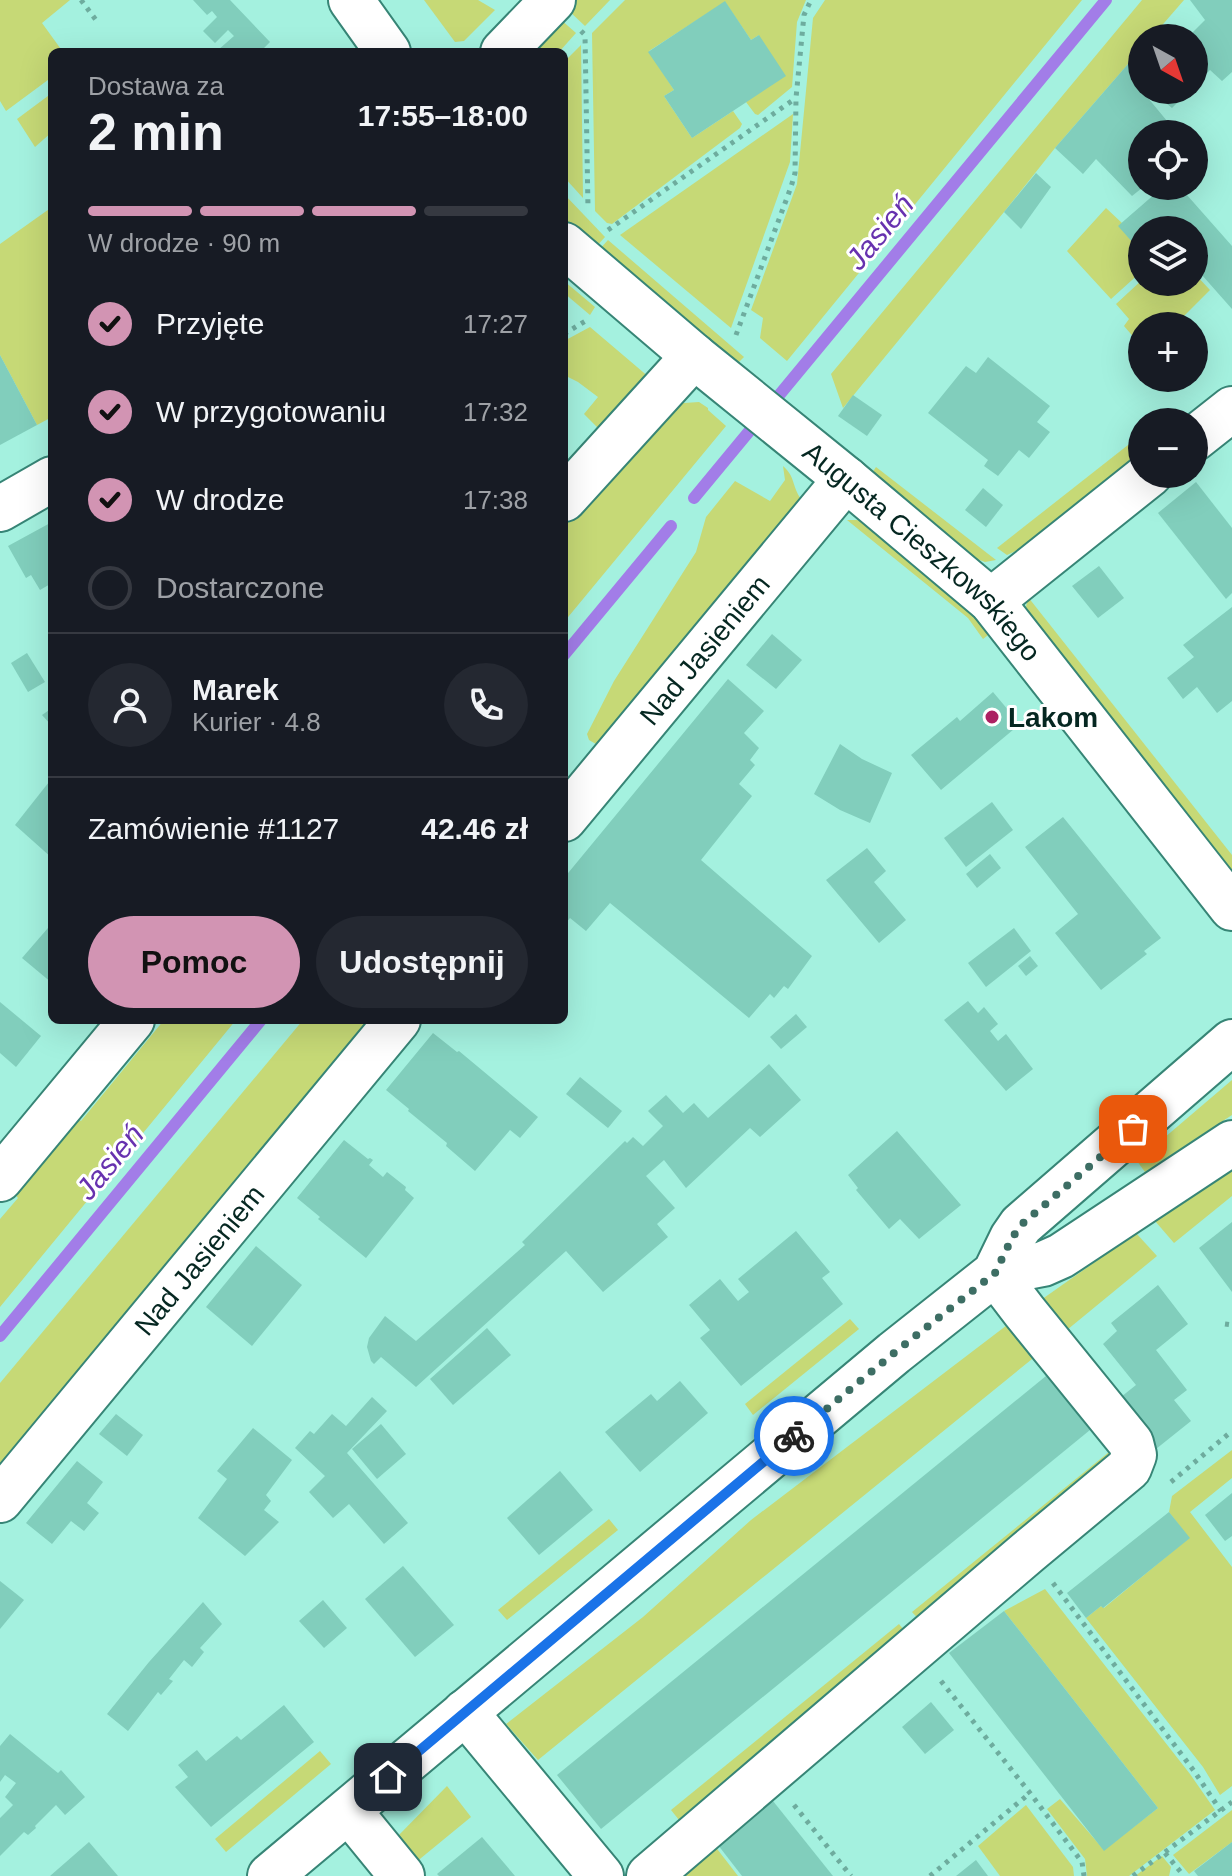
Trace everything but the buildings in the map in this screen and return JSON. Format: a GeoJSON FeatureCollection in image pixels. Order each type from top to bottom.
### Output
{"type":"FeatureCollection","features":[{"type":"Feature","properties":{"kind":"street"},"geometry":{"type":"LineString","coordinates":[[351,0],[385,48]]}},
{"type":"Feature","properties":{"kind":"street"},"geometry":{"type":"LineString","coordinates":[[507,48],[552,1]]}},
{"type":"Feature","properties":{"kind":"street","name":"Augusta Cieszkowskiego"},"geometry":{"type":"LineString","coordinates":[[568,248],[717,359],[802,443],[991,601],[1232,908]]}},
{"type":"Feature","properties":{"kind":"street"},"geometry":{"type":"LineString","coordinates":[[568,495],[717,359]]}},
{"type":"Feature","properties":{"kind":"street"},"geometry":{"type":"LineString","coordinates":[[1208,428],[1232,409]]}},
{"type":"Feature","properties":{"kind":"street","name":"Nad Jasieniem"},"geometry":{"type":"LineString","coordinates":[[568,814],[846,479]]}},
{"type":"Feature","properties":{"kind":"street"},"geometry":{"type":"LineString","coordinates":[[0,509],[48,481]]}},
{"type":"Feature","properties":{"kind":"street"},"geometry":{"type":"LineString","coordinates":[[991,601],[1132,488]]}},
{"type":"Feature","properties":{"kind":"street"},"geometry":{"type":"LineString","coordinates":[[0,1179],[129,1024]]}},
{"type":"Feature","properties":{"kind":"street","name":"Nad Jasieniem"},"geometry":{"type":"LineString","coordinates":[[0,1500],[395,1024]]}},
{"type":"Feature","properties":{"kind":"street"},"geometry":{"type":"LineString","coordinates":[[270,1876],[894,1353],[995,1273],[1021,1225],[1232,1042]]}},
{"type":"Feature","properties":{"kind":"street"},"geometry":{"type":"LineString","coordinates":[[995,1273],[1043,1264],[1061,1256],[1232,1143]]}},
{"type":"Feature","properties":{"kind":"street"},"geometry":{"type":"LineString","coordinates":[[649,1876],[1129,1468],[1134,1455],[1131,1443],[995,1273]]}},
{"type":"Feature","properties":{"kind":"street"},"geometry":{"type":"LineString","coordinates":[[465,1712],[601,1876]]}},
{"type":"Feature","properties":{"kind":"street"},"geometry":{"type":"LineString","coordinates":[[349,1811],[402,1876]]}},
{"type":"Feature","properties":{"kind":"path"},"geometry":{"type":"LineString","coordinates":[[81,0],[96,20]]}},
{"type":"Feature","properties":{"kind":"path"},"geometry":{"type":"LineString","coordinates":[[717,359],[795,173],[796,98],[804,15],[811,0]]}},
{"type":"Feature","properties":{"kind":"path"},"geometry":{"type":"LineString","coordinates":[[552,1],[585,35],[588,209]]}},
{"type":"Feature","properties":{"kind":"path"},"geometry":{"type":"LineString","coordinates":[[608,231],[796,98]]}},
{"type":"Feature","properties":{"kind":"path"},"geometry":{"type":"LineString","coordinates":[[568,332],[590,319]]}},
{"type":"Feature","properties":{"kind":"path"},"geometry":{"type":"LineString","coordinates":[[1173,1480],[1232,1431]]}},
{"type":"Feature","properties":{"kind":"path"},"geometry":{"type":"LineString","coordinates":[[1028,1552],[1221,1811]]}},
{"type":"Feature","properties":{"kind":"path"},"geometry":{"type":"LineString","coordinates":[[935,1674],[1082,1862],[1084,1876]]}},
{"type":"Feature","properties":{"kind":"path"},"geometry":{"type":"LineString","coordinates":[[930,1876],[1030,1793]]}},
{"type":"Feature","properties":{"kind":"path"},"geometry":{"type":"LineString","coordinates":[[1133,1876],[1232,1802]]}},
{"type":"Feature","properties":{"kind":"path"},"geometry":{"type":"LineString","coordinates":[[803,1816],[851,1876]]}},
{"type":"Feature","properties":{"kind":"path"},"geometry":{"type":"LineString","coordinates":[[1165,1853],[1184,1876]]}},
{"type":"Feature","properties":{"kind":"path"},"geometry":{"type":"LineString","coordinates":[[1174,1876],[1176,1866]]}},
{"type":"Feature","properties":{"kind":"green space"},"geometry":{"type":"Polygon","coordinates":[[[0,0],[70,0],[42,23],[60,48],[48,48],[48,80],[6,111],[0,101],[0,0]]]}},
{"type":"Feature","properties":{"kind":"green space"},"geometry":{"type":"Polygon","coordinates":[[[424,0],[478,0],[495,10],[464,41],[455,42],[424,0]]]}},
{"type":"Feature","properties":{"kind":"green space"},"geometry":{"type":"Polygon","coordinates":[[[577,0],[610,0],[585,26],[568,10],[577,0]]]}},
{"type":"Feature","properties":{"kind":"green space"},"geometry":{"type":"Polygon","coordinates":[[[625,0],[806,0],[797,22],[792,87],[758,115],[746,102],[759,35],[751,40],[725,2],[649,51],[674,90],[664,96],[692,138],[733,111],[742,124],[612,224],[595,211],[592,33],[625,0]]]}},
{"type":"Feature","properties":{"kind":"green space"},"geometry":{"type":"Polygon","coordinates":[[[825,0],[1082,0],[787,361],[760,338],[763,318],[751,310],[797,184],[813,18],[825,0]]]}},
{"type":"Feature","properties":{"kind":"green space"},"geometry":{"type":"Polygon","coordinates":[[[1142,0],[1184,0],[1163,24],[1128,24],[1128,64],[1055,148],[843,408],[831,374],[1142,0]]]}},
{"type":"Feature","properties":{"kind":"green space"},"geometry":{"type":"Polygon","coordinates":[[[559,18],[576,33],[563,48],[531,48],[559,18]]]}},
{"type":"Feature","properties":{"kind":"green space"},"geometry":{"type":"Polygon","coordinates":[[[581,45],[583,198],[568,181],[568,58],[581,45]]]}},
{"type":"Feature","properties":{"kind":"green space"},"geometry":{"type":"Polygon","coordinates":[[[48,96],[48,136],[35,147],[17,119],[48,96]]]}},
{"type":"Feature","properties":{"kind":"green space"},"geometry":{"type":"Polygon","coordinates":[[[793,114],[790,162],[731,328],[620,235],[793,114]]]}},
{"type":"Feature","properties":{"kind":"green space"},"geometry":{"type":"Polygon","coordinates":[[[568,198],[605,237],[595,248],[568,222],[568,198]]]}},
{"type":"Feature","properties":{"kind":"green space"},"geometry":{"type":"Polygon","coordinates":[[[1106,208],[1122,223],[1119,226],[1128,237],[1128,284],[1111,299],[1067,251],[1106,208]]]}},
{"type":"Feature","properties":{"kind":"green space"},"geometry":{"type":"Polygon","coordinates":[[[48,210],[48,419],[37,425],[0,355],[0,244],[48,210]]]}},
{"type":"Feature","properties":{"kind":"green space"},"geometry":{"type":"Polygon","coordinates":[[[608,240],[744,357],[738,363],[598,251],[608,240]]]}},
{"type":"Feature","properties":{"kind":"green space"},"geometry":{"type":"Polygon","coordinates":[[[568,284],[595,307],[590,315],[568,296],[568,284]]]}},
{"type":"Feature","properties":{"kind":"green space"},"geometry":{"type":"Polygon","coordinates":[[[1128,293],[1128,296],[1204,296],[1188,312],[1128,312],[1128,318],[1116,304],[1128,293]]]}},
{"type":"Feature","properties":{"kind":"green space"},"geometry":{"type":"Polygon","coordinates":[[[590,327],[650,378],[599,429],[584,414],[598,397],[568,377],[568,339],[590,327]]]}},
{"type":"Feature","properties":{"kind":"green space"},"geometry":{"type":"Polygon","coordinates":[[[678,398],[684,403],[699,402],[726,426],[568,617],[568,509],[678,398]]]}},
{"type":"Feature","properties":{"kind":"green space"},"geometry":{"type":"Polygon","coordinates":[[[1128,445],[1128,464],[1020,549],[1007,555],[997,548],[1128,445]]]}},
{"type":"Feature","properties":{"kind":"green space"},"geometry":{"type":"Polygon","coordinates":[[[783,466],[804,502],[601,747],[589,740],[587,734],[614,681],[696,552],[706,517],[735,481],[770,501],[785,480],[783,466]]]}},
{"type":"Feature","properties":{"kind":"green space"},"geometry":{"type":"Polygon","coordinates":[[[876,467],[996,560],[985,562],[977,559],[870,476],[876,467]]]}},
{"type":"Feature","properties":{"kind":"green space"},"geometry":{"type":"Polygon","coordinates":[[[847,520],[870,525],[971,609],[992,632],[983,639],[968,618],[847,520]]]}},
{"type":"Feature","properties":{"kind":"green space"},"geometry":{"type":"Polygon","coordinates":[[[1028,597],[1232,855],[1232,876],[1029,617],[1026,607],[1028,597]]]}},
{"type":"Feature","properties":{"kind":"green space"},"geometry":{"type":"Polygon","coordinates":[[[161,1024],[233,1024],[0,1307],[0,1219],[18,1198],[11,1190],[72,1114],[81,1121],[161,1024]]]}},
{"type":"Feature","properties":{"kind":"green space"},"geometry":{"type":"Polygon","coordinates":[[[300,1024],[371,1024],[0,1473],[0,1383],[300,1024]]]}},
{"type":"Feature","properties":{"kind":"green space"},"geometry":{"type":"Polygon","coordinates":[[[1232,1080],[1232,1115],[1145,1172],[1137,1161],[1232,1080]]]}},
{"type":"Feature","properties":{"kind":"green space"},"geometry":{"type":"Polygon","coordinates":[[[1232,1170],[1232,1196],[1174,1243],[1155,1221],[1232,1170]]]}},
{"type":"Feature","properties":{"kind":"green space"},"geometry":{"type":"Polygon","coordinates":[[[1136,1233],[1157,1256],[1056,1339],[1031,1307],[1136,1233]]]}},
{"type":"Feature","properties":{"kind":"green space"},"geometry":{"type":"Polygon","coordinates":[[[850,1319],[859,1329],[753,1415],[745,1404],[850,1319]]]}},
{"type":"Feature","properties":{"kind":"green space"},"geometry":{"type":"Polygon","coordinates":[[[1015,1319],[1042,1351],[538,1760],[506,1724],[643,1617],[751,1520],[1015,1319]]]}},
{"type":"Feature","properties":{"kind":"green space"},"geometry":{"type":"Polygon","coordinates":[[[1232,1450],[1232,1478],[1190,1512],[1232,1567],[1232,1786],[1220,1795],[1203,1767],[1086,1618],[1101,1606],[1104,1608],[1189,1538],[1169,1512],[1172,1496],[1232,1450]]]}},
{"type":"Feature","properties":{"kind":"green space"},"geometry":{"type":"Polygon","coordinates":[[[1109,1452],[1117,1462],[923,1624],[912,1612],[1109,1452]]]}},
{"type":"Feature","properties":{"kind":"green space"},"geometry":{"type":"Polygon","coordinates":[[[609,1519],[618,1530],[507,1620],[498,1610],[609,1519]]]}},
{"type":"Feature","properties":{"kind":"green space"},"geometry":{"type":"Polygon","coordinates":[[[1045,1589],[1215,1810],[1129,1876],[1087,1876],[1085,1859],[1047,1809],[1060,1799],[1104,1850],[1158,1808],[1004,1611],[1045,1589]]]}},
{"type":"Feature","properties":{"kind":"green space"},"geometry":{"type":"Polygon","coordinates":[[[899,1624],[908,1635],[683,1825],[671,1810],[899,1624]]]}},
{"type":"Feature","properties":{"kind":"green space"},"geometry":{"type":"Polygon","coordinates":[[[320,1751],[331,1764],[226,1852],[215,1839],[320,1751]]]}},
{"type":"Feature","properties":{"kind":"green space"},"geometry":{"type":"Polygon","coordinates":[[[447,1786],[471,1817],[415,1863],[396,1838],[447,1786]]]}},
{"type":"Feature","properties":{"kind":"green space"},"geometry":{"type":"Polygon","coordinates":[[[1026,1805],[1073,1867],[1074,1876],[1000,1876],[978,1846],[1026,1805]]]}},
{"type":"Feature","properties":{"kind":"green space"},"geometry":{"type":"Polygon","coordinates":[[[1232,1810],[1232,1842],[1189,1874],[1173,1855],[1232,1810]]]}},
{"type":"Feature","properties":{"kind":"green space"},"geometry":{"type":"Polygon","coordinates":[[[711,1841],[738,1876],[680,1876],[711,1841]]]}},
{"type":"Feature","properties":{"kind":"green space"},"geometry":{"type":"Polygon","coordinates":[[[1162,1856],[1171,1867],[1169,1876],[1135,1876],[1162,1856]]]}},
{"type":"Feature","properties":{"kind":"waterway","name":"Jasień"},"geometry":{"type":"LineString","coordinates":[[694,498],[1106,0]]}},
{"type":"Feature","properties":{"kind":"waterway","name":"Jasień"},"geometry":{"type":"LineString","coordinates":[[568,650],[671,526]]}},
{"type":"Feature","properties":{"kind":"waterway","name":"Jasień"},"geometry":{"type":"LineString","coordinates":[[0,1336],[258,1024]]}},
{"type":"Feature","properties":{"kind":"way so far"},"geometry":{"type":"LineString","coordinates":[[794,1436],[995,1273],[1021,1225],[1133,1129]]}},
{"type":"Feature","properties":{"kind":"place","name":"Lakom"},"geometry":{"type":"Point","coordinates":[992,717]}},
{"type":"Feature","properties":{"kind":"route"},"geometry":{"type":"LineString","coordinates":[[388,1777],[794,1436]]}}]}
